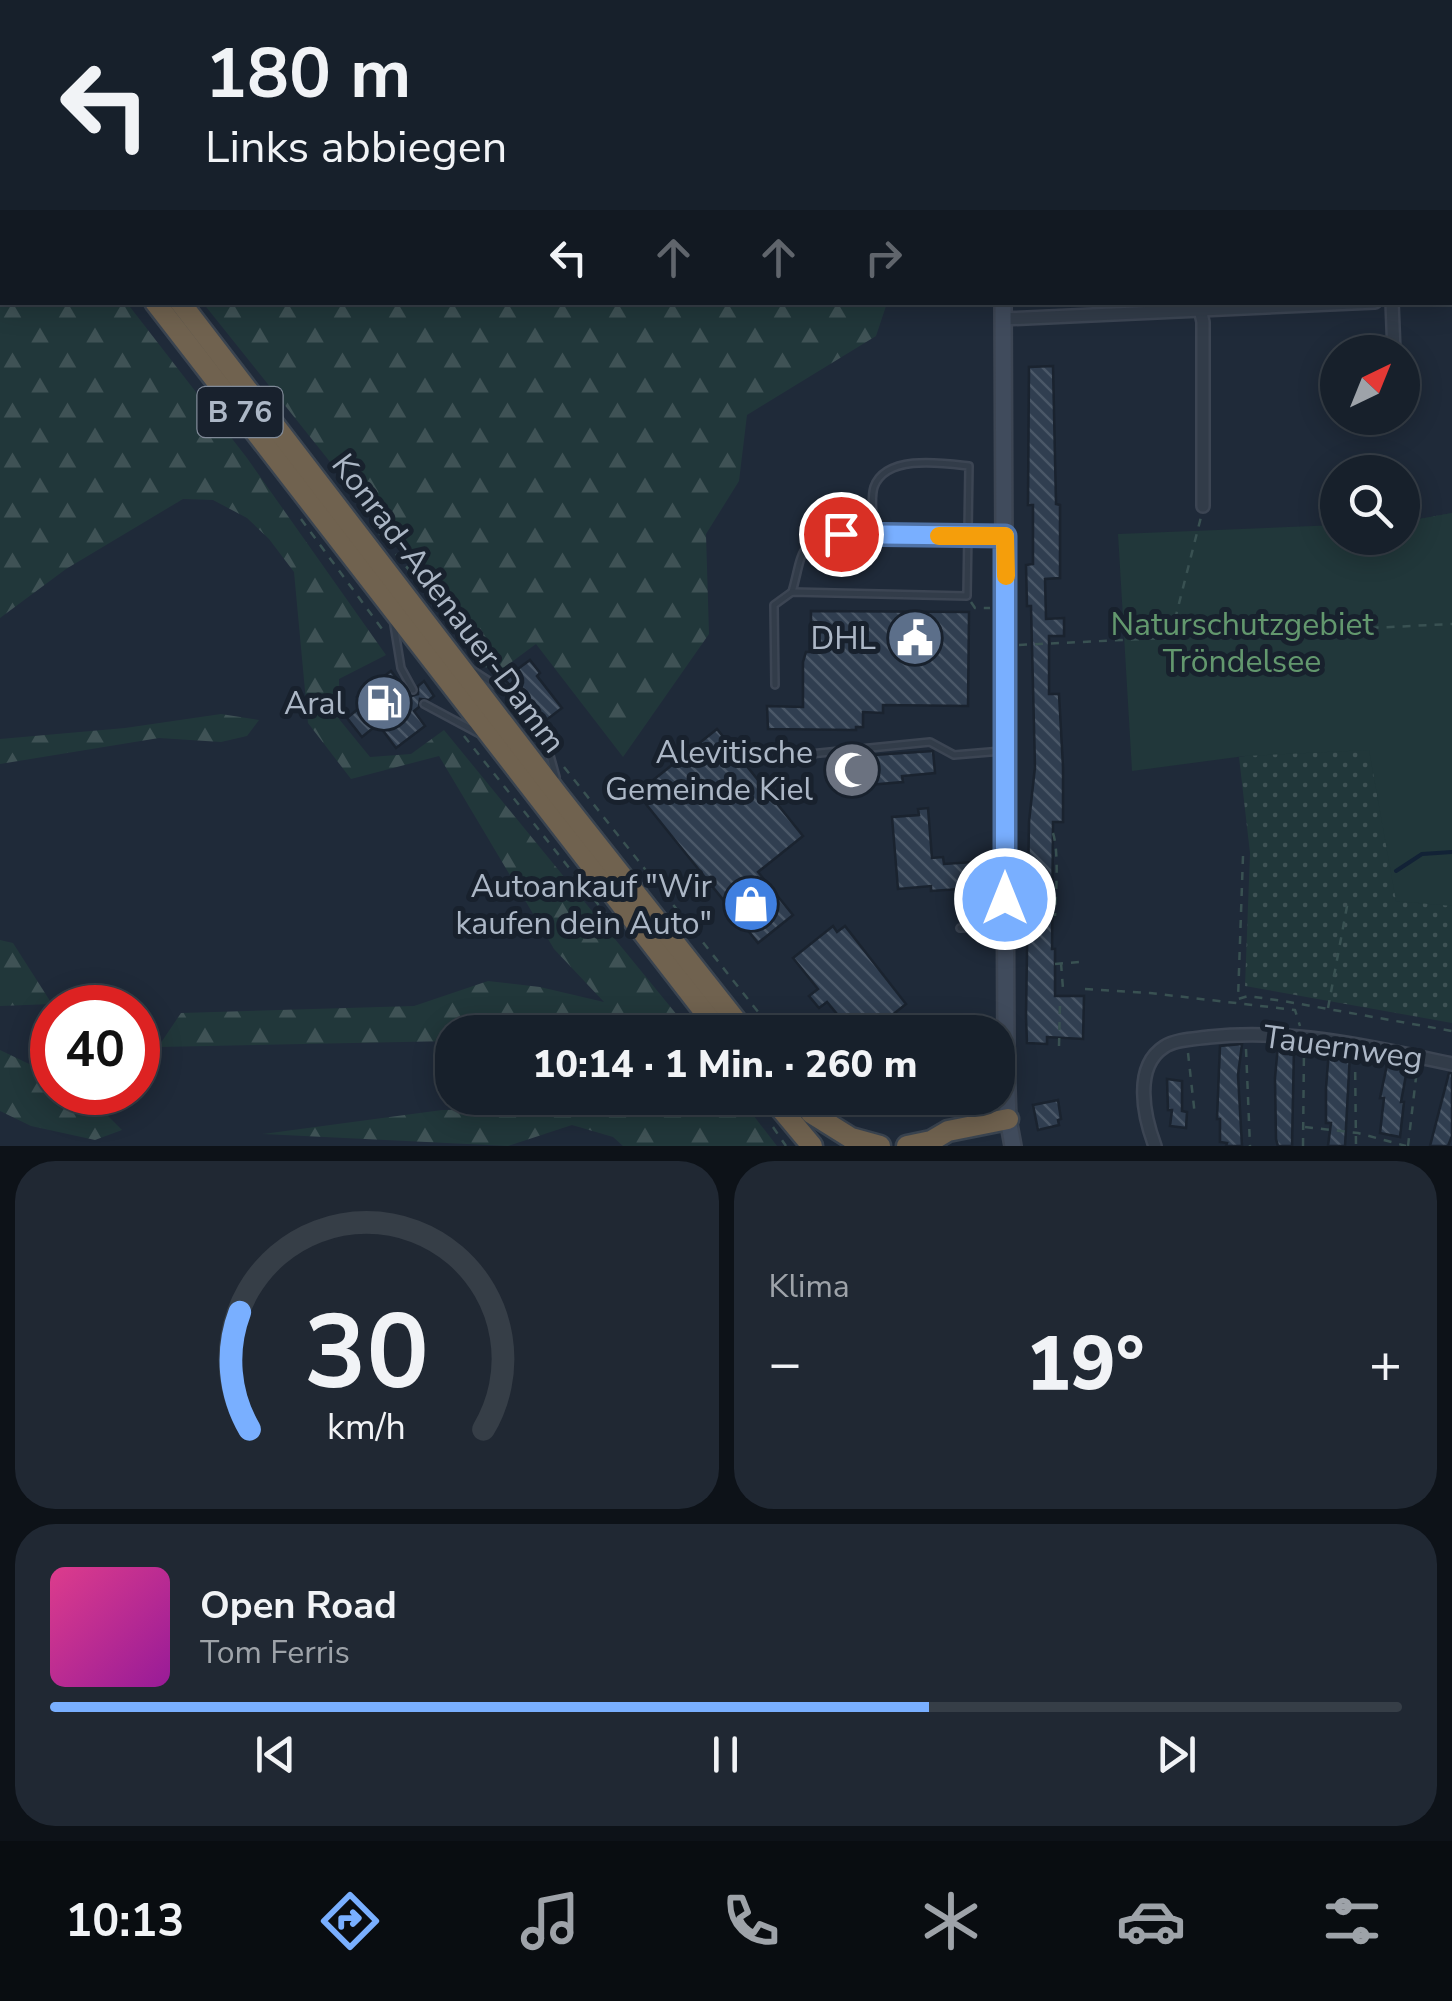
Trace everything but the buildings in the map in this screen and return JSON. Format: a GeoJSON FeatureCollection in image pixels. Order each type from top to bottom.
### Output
{"type":"FeatureCollection","features":[{"type":"Feature","properties":{"kind":"highway","name":"Konrad-Adenauer-Damm"},"geometry":{"type":"LineString","coordinates":[[157,305],[707,1015]]}},
{"type":"Feature","properties":{"kind":"highway","name":"Konrad-Adenauer-Damm"},"geometry":{"type":"LineString","coordinates":[[182,305],[732,1015]]}},
{"type":"Feature","properties":{"kind":"highway"},"geometry":{"type":"LineString","coordinates":[[907,1146],[930,1144],[948,1131],[1008,1119]]}},
{"type":"Feature","properties":{"kind":"highway"},"geometry":{"type":"LineString","coordinates":[[805,1127],[838,1146]]}},
{"type":"Feature","properties":{"kind":"highway"},"geometry":{"type":"LineString","coordinates":[[805,1127],[880,1146]]}},
{"type":"Feature","properties":{"kind":"street"},"geometry":{"type":"LineString","coordinates":[[1013,1146],[1008,1119],[1005,926],[1003,311],[1246,305]]}},
{"type":"Feature","properties":{"kind":"street"},"geometry":{"type":"LineString","coordinates":[[1392,305],[1393,335]]}},
{"type":"Feature","properties":{"kind":"street"},"geometry":{"type":"LineString","coordinates":[[1203,306],[1203,506]]}},
{"type":"Feature","properties":{"kind":"street","name":"Tauernweg"},"geometry":{"type":"LineString","coordinates":[[1156,1146],[1143,1077],[1150,1060],[1165,1046],[1186,1040],[1245,1033],[1304,1037],[1452,1064]]}},
{"type":"Feature","properties":{"kind":"lane"},"geometry":{"type":"LineString","coordinates":[[775,685],[774,605],[792,592],[967,596],[969,466],[936,462],[904,465],[883,476],[874,487],[874,535]]}},
{"type":"Feature","properties":{"kind":"lane"},"geometry":{"type":"LineString","coordinates":[[792,592],[804,549],[817,538],[1005,536]]}},
{"type":"Feature","properties":{"kind":"lane"},"geometry":{"type":"LineString","coordinates":[[387,604],[401,668],[413,690]]}},
{"type":"Feature","properties":{"kind":"lane"},"geometry":{"type":"LineString","coordinates":[[448,652],[511,695]]}},
{"type":"Feature","properties":{"kind":"lane"},"geometry":{"type":"LineString","coordinates":[[424,704],[496,745]]}},
{"type":"Feature","properties":{"kind":"lane"},"geometry":{"type":"LineString","coordinates":[[536,728],[546,741],[558,795]]}},
{"type":"Feature","properties":{"kind":"lane"},"geometry":{"type":"LineString","coordinates":[[810,754],[930,742],[954,755],[1005,750]]}},
{"type":"Feature","properties":{"kind":"lane"},"geometry":{"type":"LineString","coordinates":[[960,928],[1005,926]]}},
{"type":"Feature","properties":{"kind":"path"},"geometry":{"type":"LineString","coordinates":[[1171,636],[1203,506]]}},
{"type":"Feature","properties":{"kind":"path"},"geometry":{"type":"LineString","coordinates":[[967,596],[974,608],[1006,608]]}},
{"type":"Feature","properties":{"kind":"path"},"geometry":{"type":"LineString","coordinates":[[1006,646],[1452,624]]}},
{"type":"Feature","properties":{"kind":"path"},"geometry":{"type":"LineString","coordinates":[[1052,833],[1056,837],[1055,916]]}},
{"type":"Feature","properties":{"kind":"path"},"geometry":{"type":"LineString","coordinates":[[1243,856],[1238,999],[1248,996],[1452,1031]]}},
{"type":"Feature","properties":{"kind":"path"},"geometry":{"type":"LineString","coordinates":[[1328,1009],[1348,901]]}},
{"type":"Feature","properties":{"kind":"path"},"geometry":{"type":"LineString","coordinates":[[1055,964],[1078,962]]}},
{"type":"Feature","properties":{"kind":"path"},"geometry":{"type":"LineString","coordinates":[[1061,963],[1062,989]]}},
{"type":"Feature","properties":{"kind":"path"},"geometry":{"type":"LineString","coordinates":[[1085,989],[1295,1010],[1304,1037],[1303,1146]]}},
{"type":"Feature","properties":{"kind":"path"},"geometry":{"type":"LineString","coordinates":[[1060,1002],[1060,1046]]}},
{"type":"Feature","properties":{"kind":"path"},"geometry":{"type":"LineString","coordinates":[[1245,1033],[1250,1146]]}},
{"type":"Feature","properties":{"kind":"path"},"geometry":{"type":"LineString","coordinates":[[1186,1040],[1196,1116]]}},
{"type":"Feature","properties":{"kind":"path"},"geometry":{"type":"LineString","coordinates":[[1355,1044],[1356,1146]]}},
{"type":"Feature","properties":{"kind":"path"},"geometry":{"type":"LineString","coordinates":[[1304,1127],[1358,1133],[1407,1146],[1419,1057]]}},
{"type":"Feature","properties":{"kind":"green space"},"geometry":{"type":"Polygon","coordinates":[[[0,305],[129,305],[247,458],[386,655],[339,679],[339,719],[370,757],[411,754],[444,730],[677,1015],[435,1015],[435,1041],[160,1047],[181,1013],[414,1006],[488,981],[540,987],[604,1002],[554,949],[439,756],[351,779],[308,723],[294,572],[247,518],[213,500],[183,499],[66,569],[0,618],[0,305]]]}},
{"type":"Feature","properties":{"kind":"green space"},"geometry":{"type":"Polygon","coordinates":[[[205,305],[886,305],[876,336],[747,415],[739,481],[706,534],[709,634],[623,757],[536,644],[498,672],[205,305]]]}},
{"type":"Feature","properties":{"kind":"green space"},"geometry":{"type":"Polygon","coordinates":[[[1452,513],[1452,1023],[1245,986],[1250,853],[1239,757],[1245,756],[1325,555],[1420,555],[1420,519],[1452,513]]]}},
{"type":"Feature","properties":{"kind":"green space","name":"Naturschutzgebiet Tröndelsee"},"geometry":{"type":"Polygon","coordinates":[[[1452,513],[1452,906],[1396,901],[1369,750],[1245,756],[1132,771],[1118,534],[1320,526],[1320,555],[1420,555],[1420,519],[1452,513]]]}},
{"type":"Feature","properties":{"kind":"green space"},"geometry":{"type":"Polygon","coordinates":[[[221,714],[259,720],[247,736],[221,742],[159,738],[0,764],[0,739],[125,728],[221,714]]]}},
{"type":"Feature","properties":{"kind":"green space"},"geometry":{"type":"Polygon","coordinates":[[[0,940],[13,943],[40,985],[30,985],[30,1005],[0,1006],[0,940]]]}},
{"type":"Feature","properties":{"kind":"green space"},"geometry":{"type":"Polygon","coordinates":[[[0,1050],[30,1064],[30,1115],[107,1115],[122,1130],[95,1140],[31,1126],[0,1111],[0,1050]]]}},
{"type":"Feature","properties":{"kind":"green space"},"geometry":{"type":"Polygon","coordinates":[[[435,1111],[435,1115],[753,1115],[777,1146],[623,1146],[613,1137],[572,1125],[508,1146],[263,1134],[435,1111]]]}},
{"type":"Feature","properties":{"kind":"waterway"},"geometry":{"type":"LineString","coordinates":[[1396,871],[1422,854],[1452,852]]}},
{"type":"Feature","properties":{"kind":"slow traffic"},"geometry":{"type":"LineString","coordinates":[[939,536],[1005,536],[1006,576]]}},
{"type":"Feature","properties":{"kind":"place","name":"DHL"},"geometry":{"type":"Point","coordinates":[915,638]}},
{"type":"Feature","properties":{"kind":"place","name":"Aral"},"geometry":{"type":"Point","coordinates":[384,703]}},
{"type":"Feature","properties":{"kind":"place","name":"Alevitische Gemeinde Kiel"},"geometry":{"type":"Point","coordinates":[852,770]}},
{"type":"Feature","properties":{"kind":"place","name":"Autoankauf \"Wir kaufen dein Auto\""},"geometry":{"type":"Point","coordinates":[751,904]}},
{"type":"Feature","properties":{"kind":"route"},"geometry":{"type":"LineString","coordinates":[[841,534],[1005,536],[1005,899]]}}]}
